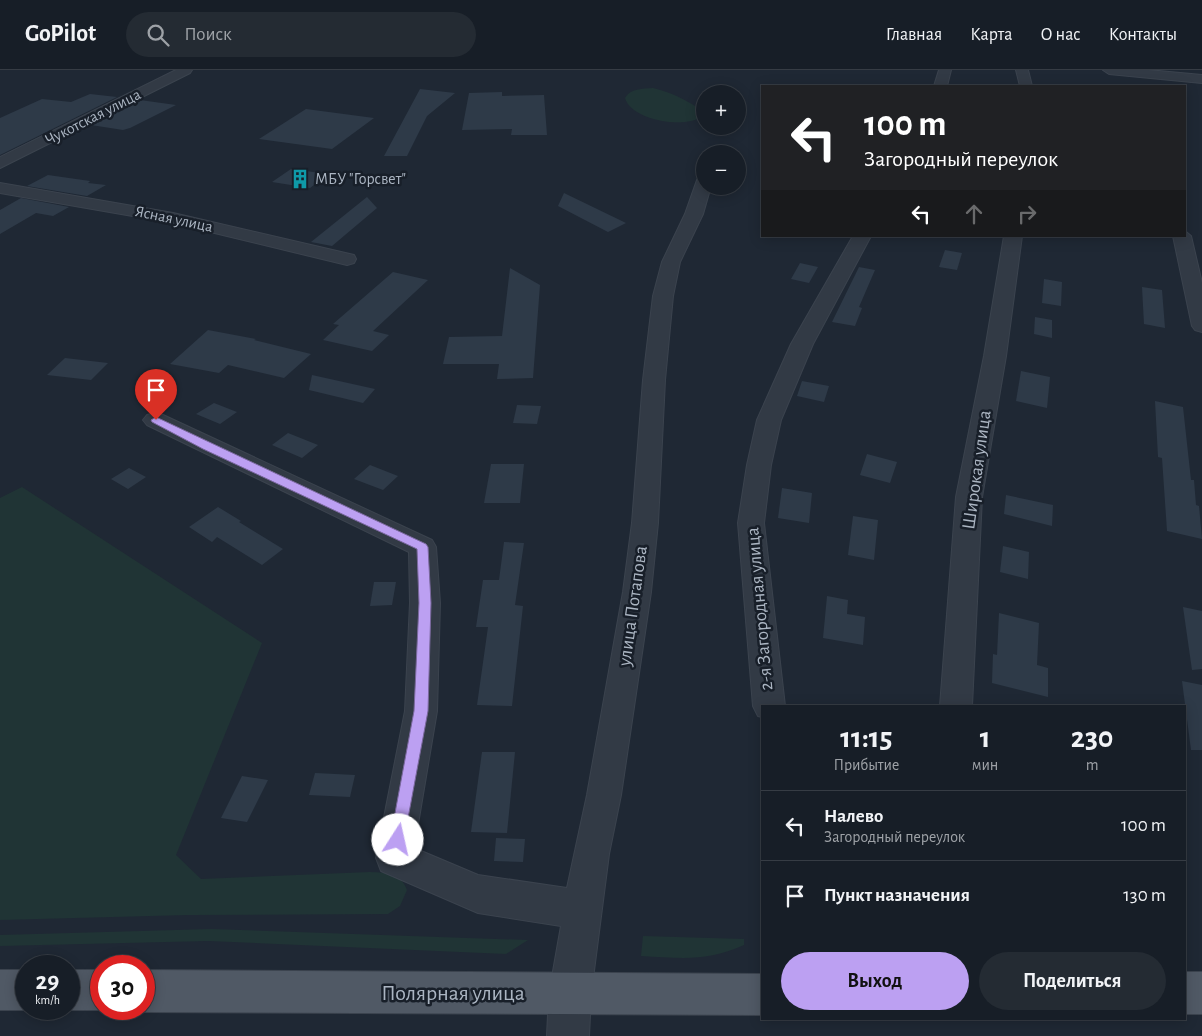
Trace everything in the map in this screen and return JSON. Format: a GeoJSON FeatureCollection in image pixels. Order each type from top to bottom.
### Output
{"type":"FeatureCollection","features":[{"type":"Feature","properties":{"kind":"main road"},"geometry":{"type":"LineString","coordinates":[[0,990],[15,990]]}},
{"type":"Feature","properties":{"kind":"main road","name":"Полярная улица"},"geometry":{"type":"LineString","coordinates":[[155,991],[761,995]]}},
{"type":"Feature","properties":{"kind":"main road"},"geometry":{"type":"LineString","coordinates":[[1186,993],[1202,993]]}},
{"type":"Feature","properties":{"kind":"street","name":"Чукотская улица"},"geometry":{"type":"LineString","coordinates":[[0,163],[186,70]]}},
{"type":"Feature","properties":{"kind":"street"},"geometry":{"type":"LineString","coordinates":[[941,85],[945,70]]}},
{"type":"Feature","properties":{"kind":"street"},"geometry":{"type":"LineString","coordinates":[[1022,70],[1026,85]]}},
{"type":"Feature","properties":{"kind":"street"},"geometry":{"type":"LineString","coordinates":[[1109,70],[1147,77],[1202,80]]}},
{"type":"Feature","properties":{"kind":"street","name":"Ясная улица"},"geometry":{"type":"LineString","coordinates":[[0,188],[173,218],[347,258]]}},
{"type":"Feature","properties":{"kind":"street","name":"улица Потапова"},"geometry":{"type":"LineString","coordinates":[[568,1036],[570,994],[591,854],[604,795],[637,592],[645,522],[654,380],[660,336],[662,296],[672,262],[694,214],[700,195]]}},
{"type":"Feature","properties":{"kind":"street","name":"2-я Загородная улица"},"geometry":{"type":"LineString","coordinates":[[769,705],[751,523],[759,465],[769,420],[802,344],[861,237]]}},
{"type":"Feature","properties":{"kind":"street","name":"Широкая улица"},"geometry":{"type":"LineString","coordinates":[[956,705],[969,497],[995,356],[1013,237]]}},
{"type":"Feature","properties":{"kind":"street"},"geometry":{"type":"LineString","coordinates":[[1182,237],[1202,326]]}},
{"type":"Feature","properties":{"kind":"street"},"geometry":{"type":"LineString","coordinates":[[156,420],[422,547],[425,603],[421,711],[394,858],[478,894],[584,910]]}},
{"type":"Feature","properties":{"kind":"green space"},"geometry":{"type":"Polygon","coordinates":[[[653,88],[672,94],[690,103],[696,107],[696,120],[671,122],[647,117],[637,112],[629,106],[625,98],[630,92],[653,88]]]}},
{"type":"Feature","properties":{"kind":"green space"},"geometry":{"type":"Polygon","coordinates":[[[22,487],[262,643],[176,855],[201,879],[370,872],[388,873],[401,880],[407,890],[400,906],[388,914],[188,915],[0,920],[0,498],[22,487]]]}},
{"type":"Feature","properties":{"kind":"green space"},"geometry":{"type":"Polygon","coordinates":[[[211,929],[528,940],[506,954],[208,941],[0,946],[0,935],[211,929]]]}},
{"type":"Feature","properties":{"kind":"green space"},"geometry":{"type":"Polygon","coordinates":[[[643,936],[744,939],[744,945],[718,954],[694,958],[641,956],[643,936]]]}},
{"type":"Feature","properties":{"kind":"building"},"geometry":{"type":"Polygon","coordinates":[[[420,89],[455,93],[427,116],[407,156],[384,156],[420,89]]]}},
{"type":"Feature","properties":{"kind":"building"},"geometry":{"type":"Polygon","coordinates":[[[502,92],[502,96],[544,95],[547,135],[511,135],[512,129],[462,130],[469,93],[502,92]]]}},
{"type":"Feature","properties":{"kind":"building"},"geometry":{"type":"Polygon","coordinates":[[[90,94],[117,97],[0,155],[0,118],[42,99],[71,102],[90,94]]]}},
{"type":"Feature","properties":{"kind":"building"},"geometry":{"type":"Polygon","coordinates":[[[140,100],[176,105],[123,130],[91,125],[140,100]]]}},
{"type":"Feature","properties":{"kind":"building"},"geometry":{"type":"Polygon","coordinates":[[[306,109],[374,118],[332,149],[259,139],[306,109]]]}},
{"type":"Feature","properties":{"kind":"building","name":"МБУ \"Горсвет\""},"geometry":{"type":"Polygon","coordinates":[[[291,169],[328,174],[310,188],[272,182],[291,169]]]}},
{"type":"Feature","properties":{"kind":"building"},"geometry":{"type":"Polygon","coordinates":[[[48,175],[106,185],[87,196],[27,186],[48,175]]]}},
{"type":"Feature","properties":{"kind":"building"},"geometry":{"type":"Polygon","coordinates":[[[564,193],[626,223],[608,232],[558,206],[564,193]]]}},
{"type":"Feature","properties":{"kind":"building"},"geometry":{"type":"Polygon","coordinates":[[[367,197],[377,208],[332,246],[311,242],[367,197]]]}},
{"type":"Feature","properties":{"kind":"building"},"geometry":{"type":"Polygon","coordinates":[[[21,198],[69,207],[53,216],[36,213],[0,234],[0,210],[21,198]]]}},
{"type":"Feature","properties":{"kind":"building"},"geometry":{"type":"Polygon","coordinates":[[[945,250],[962,253],[957,270],[939,267],[945,250]]]}},
{"type":"Feature","properties":{"kind":"building"},"geometry":{"type":"Polygon","coordinates":[[[800,263],[818,267],[809,283],[791,279],[800,263]]]}},
{"type":"Feature","properties":{"kind":"building"},"geometry":{"type":"Polygon","coordinates":[[[859,267],[875,270],[859,307],[862,308],[855,326],[832,322],[859,267]]]}},
{"type":"Feature","properties":{"kind":"building"},"geometry":{"type":"Polygon","coordinates":[[[510,268],[540,285],[533,378],[497,379],[499,364],[443,364],[449,337],[502,336],[510,268]]]}},
{"type":"Feature","properties":{"kind":"building"},"geometry":{"type":"Polygon","coordinates":[[[393,272],[428,280],[373,331],[389,335],[372,351],[323,340],[339,325],[333,324],[393,272]]]}},
{"type":"Feature","properties":{"kind":"building"},"geometry":{"type":"Polygon","coordinates":[[[1044,279],[1062,282],[1061,306],[1042,303],[1044,279]]]}},
{"type":"Feature","properties":{"kind":"building"},"geometry":{"type":"Polygon","coordinates":[[[1142,287],[1162,290],[1165,328],[1144,324],[1142,287]]]}},
{"type":"Feature","properties":{"kind":"building"},"geometry":{"type":"Polygon","coordinates":[[[1035,317],[1052,320],[1052,338],[1034,334],[1035,317]]]}},
{"type":"Feature","properties":{"kind":"building"},"geometry":{"type":"Polygon","coordinates":[[[208,330],[256,339],[254,340],[311,354],[284,378],[228,365],[219,373],[170,364],[208,330]]]}},
{"type":"Feature","properties":{"kind":"building"},"geometry":{"type":"Polygon","coordinates":[[[65,358],[108,363],[91,380],[47,375],[65,358]]]}},
{"type":"Feature","properties":{"kind":"building"},"geometry":{"type":"Polygon","coordinates":[[[1021,371],[1050,377],[1047,408],[1016,401],[1021,371]]]}},
{"type":"Feature","properties":{"kind":"building"},"geometry":{"type":"Polygon","coordinates":[[[312,375],[375,389],[363,403],[309,390],[312,375]]]}},
{"type":"Feature","properties":{"kind":"building"},"geometry":{"type":"Polygon","coordinates":[[[802,381],[829,386],[824,402],[797,396],[802,381]]]}},
{"type":"Feature","properties":{"kind":"building"},"geometry":{"type":"Polygon","coordinates":[[[1155,401],[1183,407],[1191,480],[1194,480],[1196,505],[1199,506],[1202,539],[1167,531],[1162,458],[1158,457],[1155,401]]]}},
{"type":"Feature","properties":{"kind":"building"},"geometry":{"type":"Polygon","coordinates":[[[214,403],[237,412],[220,424],[196,414],[214,403]]]}},
{"type":"Feature","properties":{"kind":"building"},"geometry":{"type":"Polygon","coordinates":[[[517,405],[541,406],[537,424],[513,423],[517,405]]]}},
{"type":"Feature","properties":{"kind":"building"},"geometry":{"type":"Polygon","coordinates":[[[288,433],[318,445],[302,458],[272,445],[288,433]]]}},
{"type":"Feature","properties":{"kind":"building"},"geometry":{"type":"Polygon","coordinates":[[[867,454],[897,462],[890,483],[860,475],[867,454]]]}},
{"type":"Feature","properties":{"kind":"building"},"geometry":{"type":"Polygon","coordinates":[[[491,464],[524,464],[520,503],[484,503],[491,464]]]}},
{"type":"Feature","properties":{"kind":"building"},"geometry":{"type":"Polygon","coordinates":[[[370,465],[398,476],[383,490],[354,479],[370,465]]]}},
{"type":"Feature","properties":{"kind":"building"},"geometry":{"type":"Polygon","coordinates":[[[129,468],[146,477],[128,489],[111,479],[129,468]]]}},
{"type":"Feature","properties":{"kind":"building"},"geometry":{"type":"Polygon","coordinates":[[[782,488],[812,493],[809,523],[778,518],[782,488]]]}},
{"type":"Feature","properties":{"kind":"building"},"geometry":{"type":"Polygon","coordinates":[[[1006,495],[1053,505],[1052,526],[1004,514],[1006,495]]]}},
{"type":"Feature","properties":{"kind":"building"},"geometry":{"type":"Polygon","coordinates":[[[218,507],[283,549],[262,565],[217,537],[212,542],[189,527],[218,507]]]}},
{"type":"Feature","properties":{"kind":"building"},"geometry":{"type":"Polygon","coordinates":[[[853,516],[878,520],[874,560],[848,555],[853,516]]]}},
{"type":"Feature","properties":{"kind":"building"},"geometry":{"type":"Polygon","coordinates":[[[504,542],[524,543],[515,605],[523,606],[512,706],[477,705],[488,627],[476,627],[483,580],[499,580],[504,542]]]}},
{"type":"Feature","properties":{"kind":"building"},"geometry":{"type":"Polygon","coordinates":[[[1003,546],[1029,552],[1028,579],[1000,572],[1003,546]]]}},
{"type":"Feature","properties":{"kind":"building"},"geometry":{"type":"Polygon","coordinates":[[[374,582],[396,582],[392,605],[370,606],[374,582]]]}},
{"type":"Feature","properties":{"kind":"building"},"geometry":{"type":"Polygon","coordinates":[[[827,596],[848,600],[847,614],[865,617],[863,645],[823,638],[827,596]]]}},
{"type":"Feature","properties":{"kind":"building"},"geometry":{"type":"Polygon","coordinates":[[[1183,607],[1202,611],[1202,669],[1192,670],[1183,607]]]}},
{"type":"Feature","properties":{"kind":"building"},"geometry":{"type":"Polygon","coordinates":[[[999,613],[1039,623],[1037,665],[1048,668],[1048,697],[992,683],[993,654],[997,655],[999,613]]]}},
{"type":"Feature","properties":{"kind":"building"},"geometry":{"type":"Polygon","coordinates":[[[1182,681],[1202,685],[1202,750],[1191,750],[1182,681]]]}},
{"type":"Feature","properties":{"kind":"building"},"geometry":{"type":"Polygon","coordinates":[[[482,752],[515,752],[507,833],[471,832],[482,752]]]}},
{"type":"Feature","properties":{"kind":"building"},"geometry":{"type":"Polygon","coordinates":[[[315,773],[355,775],[350,797],[309,795],[315,773]]]}},
{"type":"Feature","properties":{"kind":"building"},"geometry":{"type":"Polygon","coordinates":[[[242,776],[268,780],[247,822],[221,818],[242,776]]]}},
{"type":"Feature","properties":{"kind":"building"},"geometry":{"type":"Polygon","coordinates":[[[496,838],[525,839],[523,862],[494,861],[496,838]]]}},
{"type":"Feature","properties":{"kind":"place","name":"МБУ \"Горсвет\""},"geometry":{"type":"Point","coordinates":[300,179]}},
{"type":"Feature","properties":{"kind":"route"},"geometry":{"type":"LineString","coordinates":[[156,420],[422,547],[425,603],[421,711],[398,840]]}}]}
